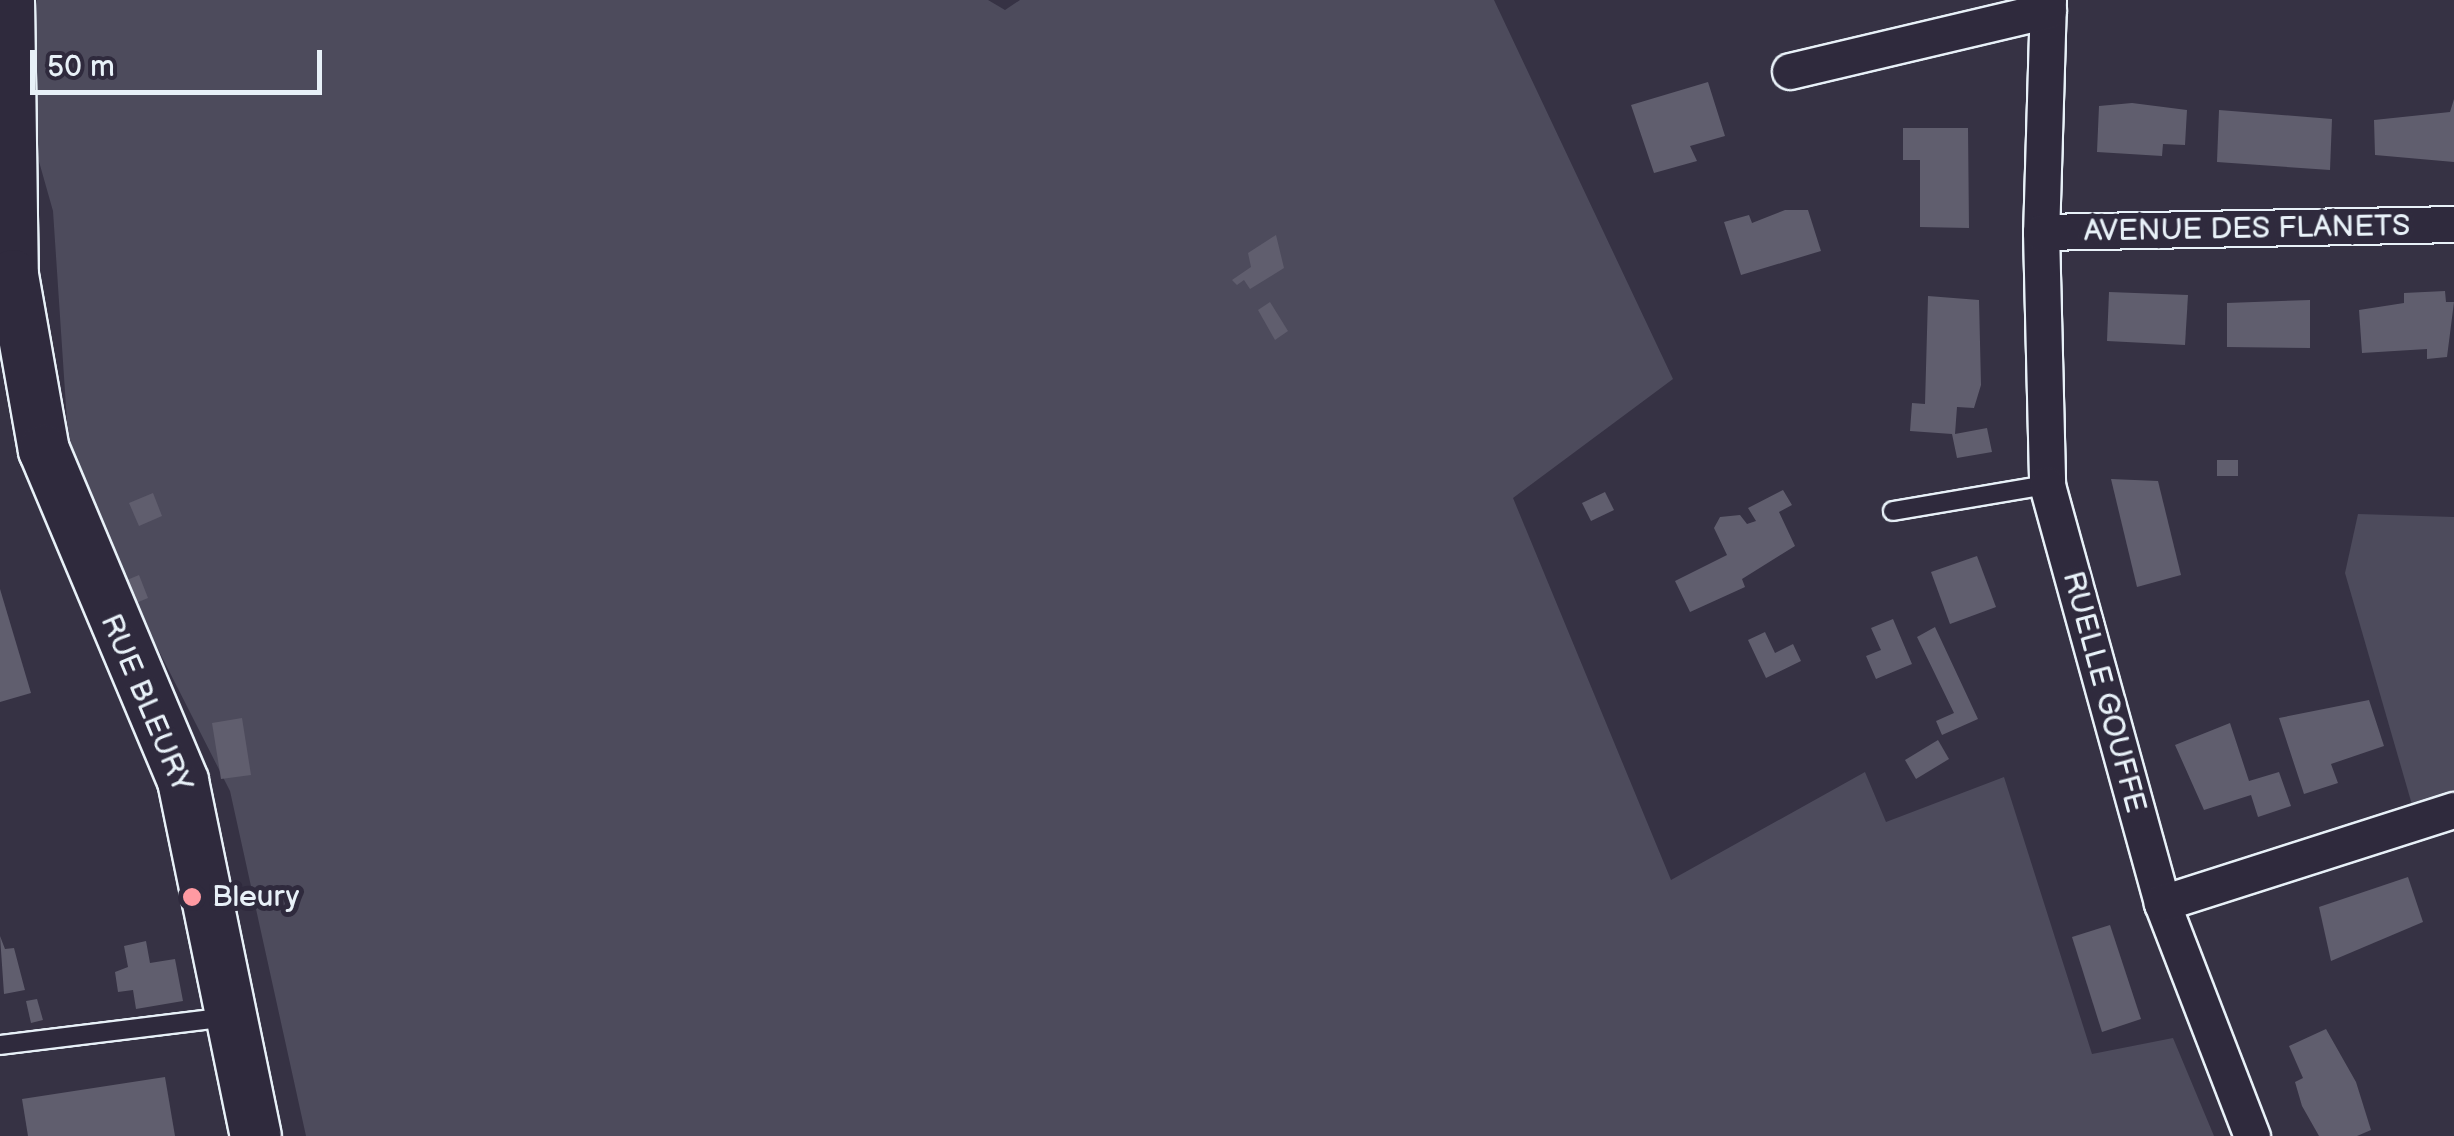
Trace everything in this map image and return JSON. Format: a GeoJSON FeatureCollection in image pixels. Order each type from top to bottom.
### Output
{"type":"FeatureCollection","features":[{"type":"Feature","properties":{"kind":"street","name":"RUE BLEURY"},"geometry":{"type":"LineString","coordinates":[[9,0],[3,109],[35,291],[40,428],[75,539],[183,781],[237,1015],[258,1127]]}},
{"type":"Feature","properties":{"kind":"street"},"geometry":{"type":"LineString","coordinates":[[1790,71],[2048,5]]}},
{"type":"Feature","properties":{"kind":"street","name":"RUELLE GOUFFE"},"geometry":{"type":"LineString","coordinates":[[2048,5],[2040,232],[2047,485],[2162,903],[2252,1136]]}},
{"type":"Feature","properties":{"kind":"street","name":"AVENUE DES FLANETS"},"geometry":{"type":"LineString","coordinates":[[2040,232],[2454,224]]}},
{"type":"Feature","properties":{"kind":"street"},"geometry":{"type":"LineString","coordinates":[[2162,903],[2454,810]]}},
{"type":"Feature","properties":{"kind":"lane"},"geometry":{"type":"LineString","coordinates":[[1893,510],[2047,485]]}},
{"type":"Feature","properties":{"kind":"lane"},"geometry":{"type":"LineString","coordinates":[[0,1045],[237,1015]]}},
{"type":"Feature","properties":{"kind":"shaded area"},"geometry":{"type":"Polygon","coordinates":[[[37,0],[988,0],[1005,10],[1020,0],[1494,0],[1673,379],[1513,498],[1671,880],[1865,772],[1886,822],[2004,777],[2092,1054],[2173,1038],[2214,1136],[306,1136],[230,791],[99,533],[69,452],[53,211],[19,91],[37,0]]]}},
{"type":"Feature","properties":{"kind":"shaded area"},"geometry":{"type":"Polygon","coordinates":[[[2358,514],[2454,517],[2454,810],[2417,822],[2345,573],[2358,514]]]}},
{"type":"Feature","properties":{"kind":"building"},"geometry":{"type":"Polygon","coordinates":[[[1708,82],[1725,136],[1690,146],[1697,161],[1654,173],[1631,105],[1708,82]]]}},
{"type":"Feature","properties":{"kind":"building"},"geometry":{"type":"Polygon","coordinates":[[[2454,99],[2454,162],[2375,155],[2374,120],[2450,112],[2454,99]]]}},
{"type":"Feature","properties":{"kind":"building"},"geometry":{"type":"Polygon","coordinates":[[[2132,103],[2187,110],[2185,145],[2163,144],[2162,156],[2097,152],[2099,106],[2132,103]]]}},
{"type":"Feature","properties":{"kind":"building"},"geometry":{"type":"Polygon","coordinates":[[[2219,110],[2332,119],[2330,170],[2217,162],[2219,110]]]}},
{"type":"Feature","properties":{"kind":"building"},"geometry":{"type":"Polygon","coordinates":[[[1903,128],[1968,128],[1969,228],[1920,227],[1920,160],[1903,160],[1903,128]]]}},
{"type":"Feature","properties":{"kind":"building"},"geometry":{"type":"Polygon","coordinates":[[[1785,210],[1808,210],[1821,251],[1741,275],[1724,222],[1749,215],[1752,223],[1785,210]]]}},
{"type":"Feature","properties":{"kind":"building"},"geometry":{"type":"Polygon","coordinates":[[[1276,235],[1284,268],[1250,289],[1244,280],[1237,285],[1232,280],[1251,267],[1248,253],[1276,235]]]}},
{"type":"Feature","properties":{"kind":"building"},"geometry":{"type":"Polygon","coordinates":[[[2445,291],[2446,302],[2454,302],[2447,357],[2427,359],[2427,349],[2362,353],[2359,310],[2404,303],[2404,293],[2445,291]]]}},
{"type":"Feature","properties":{"kind":"building"},"geometry":{"type":"Polygon","coordinates":[[[2109,292],[2188,295],[2185,345],[2107,341],[2109,292]]]}},
{"type":"Feature","properties":{"kind":"building"},"geometry":{"type":"Polygon","coordinates":[[[1928,296],[1979,300],[1981,385],[1974,408],[1957,407],[1955,434],[1987,428],[1992,452],[1957,458],[1952,434],[1910,431],[1912,403],[1925,404],[1928,296]]]}},
{"type":"Feature","properties":{"kind":"building"},"geometry":{"type":"Polygon","coordinates":[[[2310,300],[2310,348],[2227,347],[2227,303],[2310,300]]]}},
{"type":"Feature","properties":{"kind":"building"},"geometry":{"type":"Polygon","coordinates":[[[1270,302],[1288,331],[1275,340],[1258,310],[1270,302]]]}},
{"type":"Feature","properties":{"kind":"building"},"geometry":{"type":"Polygon","coordinates":[[[2217,460],[2238,460],[2238,476],[2217,476],[2217,460]]]}},
{"type":"Feature","properties":{"kind":"building"},"geometry":{"type":"Polygon","coordinates":[[[2111,479],[2158,481],[2181,575],[2137,587],[2111,479]]]}},
{"type":"Feature","properties":{"kind":"building"},"geometry":{"type":"Polygon","coordinates":[[[1783,490],[1792,505],[1779,512],[1795,546],[1742,579],[1745,587],[1690,612],[1675,581],[1727,555],[1714,528],[1720,517],[1740,515],[1747,524],[1756,521],[1748,508],[1783,490]]]}},
{"type":"Feature","properties":{"kind":"building"},"geometry":{"type":"Polygon","coordinates":[[[1605,492],[1614,510],[1591,521],[1582,503],[1605,492]]]}},
{"type":"Feature","properties":{"kind":"building"},"geometry":{"type":"Polygon","coordinates":[[[153,493],[162,516],[139,526],[129,503],[153,493]]]}},
{"type":"Feature","properties":{"kind":"building"},"geometry":{"type":"Polygon","coordinates":[[[1977,556],[1996,607],[1950,624],[1931,572],[1977,556]]]}},
{"type":"Feature","properties":{"kind":"building"},"geometry":{"type":"Polygon","coordinates":[[[139,575],[148,598],[136,603],[127,580],[139,575]]]}},
{"type":"Feature","properties":{"kind":"building"},"geometry":{"type":"Polygon","coordinates":[[[0,589],[31,693],[0,702],[0,589]]]}},
{"type":"Feature","properties":{"kind":"building"},"geometry":{"type":"Polygon","coordinates":[[[1893,619],[1912,664],[1876,679],[1866,656],[1881,650],[1871,628],[1893,619]]]}},
{"type":"Feature","properties":{"kind":"building"},"geometry":{"type":"Polygon","coordinates":[[[1935,627],[1978,719],[1942,735],[1936,721],[1954,713],[1917,637],[1935,627]]]}},
{"type":"Feature","properties":{"kind":"building"},"geometry":{"type":"Polygon","coordinates":[[[1765,632],[1775,653],[1793,644],[1801,661],[1766,678],[1748,640],[1765,632]]]}},
{"type":"Feature","properties":{"kind":"building"},"geometry":{"type":"Polygon","coordinates":[[[2369,700],[2384,746],[2331,764],[2338,783],[2304,794],[2279,718],[2369,700]]]}},
{"type":"Feature","properties":{"kind":"building"},"geometry":{"type":"Polygon","coordinates":[[[242,718],[251,775],[221,779],[212,723],[242,718]]]}},
{"type":"Feature","properties":{"kind":"building"},"geometry":{"type":"Polygon","coordinates":[[[2230,723],[2249,781],[2279,772],[2291,806],[2258,817],[2251,795],[2204,810],[2175,745],[2230,723]]]}},
{"type":"Feature","properties":{"kind":"building"},"geometry":{"type":"Polygon","coordinates":[[[1938,740],[1949,759],[1916,779],[1905,760],[1938,740]]]}},
{"type":"Feature","properties":{"kind":"building"},"geometry":{"type":"Polygon","coordinates":[[[2408,877],[2423,922],[2331,961],[2319,907],[2408,877]]]}},
{"type":"Feature","properties":{"kind":"building"},"geometry":{"type":"Polygon","coordinates":[[[2110,925],[2141,1019],[2102,1032],[2072,937],[2110,925]]]}},
{"type":"Feature","properties":{"kind":"building"},"geometry":{"type":"Polygon","coordinates":[[[0,936],[5,949],[14,948],[25,990],[4,994],[0,936]]]}},
{"type":"Feature","properties":{"kind":"building"},"geometry":{"type":"Polygon","coordinates":[[[146,941],[150,963],[175,959],[183,1001],[136,1009],[133,990],[118,992],[115,972],[128,967],[124,946],[146,941]]]}},
{"type":"Feature","properties":{"kind":"building"},"geometry":{"type":"Polygon","coordinates":[[[37,999],[43,1020],[31,1023],[26,1001],[37,999]]]}},
{"type":"Feature","properties":{"kind":"building"},"geometry":{"type":"Polygon","coordinates":[[[2326,1029],[2356,1082],[2371,1130],[2357,1136],[2319,1136],[2302,1106],[2295,1082],[2303,1078],[2289,1046],[2326,1029]]]}},
{"type":"Feature","properties":{"kind":"building"},"geometry":{"type":"Polygon","coordinates":[[[165,1077],[175,1136],[28,1136],[22,1099],[165,1077]]]}},
{"type":"Feature","properties":{"kind":"place","name":"Bleury"},"geometry":{"type":"Point","coordinates":[192,897]}}]}
